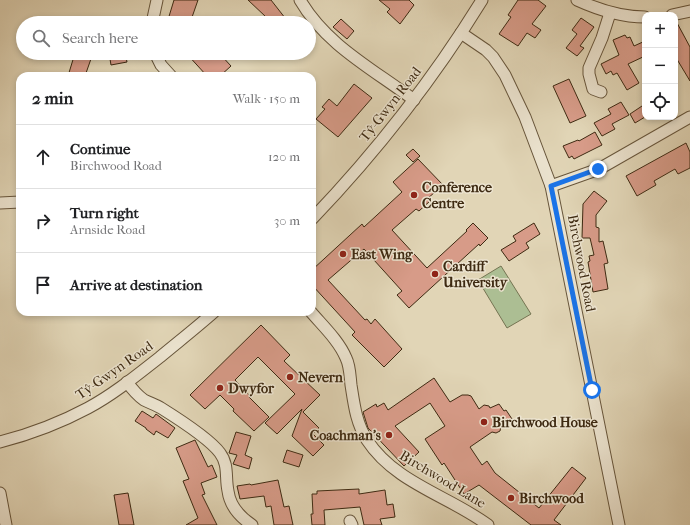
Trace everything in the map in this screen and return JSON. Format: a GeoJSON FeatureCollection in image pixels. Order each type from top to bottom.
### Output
{"type":"FeatureCollection","features":[{"type":"Feature","properties":{"kind":"street"},"geometry":{"type":"LineString","coordinates":[[154,16],[157,0]]}},
{"type":"Feature","properties":{"kind":"street"},"geometry":{"type":"LineString","coordinates":[[300,0],[311,16]]}},
{"type":"Feature","properties":{"kind":"street","name":"Tŷ-Gwyn Road"},"geometry":{"type":"LineString","coordinates":[[316,214],[364,161],[414,100],[482,0]]}},
{"type":"Feature","properties":{"kind":"street"},"geometry":{"type":"LineString","coordinates":[[577,0],[599,10],[610,13],[624,16],[642,17]]}},
{"type":"Feature","properties":{"kind":"street"},"geometry":{"type":"LineString","coordinates":[[678,14],[690,12]]}},
{"type":"Feature","properties":{"kind":"street"},"geometry":{"type":"LineString","coordinates":[[601,92],[593,89],[588,74],[610,13]]}},
{"type":"Feature","properties":{"kind":"street"},"geometry":{"type":"LineString","coordinates":[[316,22],[336,43],[414,100]]}},
{"type":"Feature","properties":{"kind":"street","name":"Birchwood Road"},"geometry":{"type":"LineString","coordinates":[[461,33],[486,50],[505,75],[525,117],[551,186],[619,525]]}},
{"type":"Feature","properties":{"kind":"street"},"geometry":{"type":"LineString","coordinates":[[158,60],[168,72]]}},
{"type":"Feature","properties":{"kind":"street"},"geometry":{"type":"LineString","coordinates":[[551,186],[598,169],[690,117]]}},
{"type":"Feature","properties":{"kind":"street"},"geometry":{"type":"LineString","coordinates":[[0,203],[16,202]]}},
{"type":"Feature","properties":{"kind":"street","name":"Tŷ-Gwyn Road"},"geometry":{"type":"LineString","coordinates":[[0,442],[28,435],[68,418],[100,401],[127,382],[209,316]]}},
{"type":"Feature","properties":{"kind":"street","name":"Birchwood Lane"},"geometry":{"type":"LineString","coordinates":[[315,316],[329,332],[346,357],[357,417],[367,440],[378,454],[393,469],[488,525]]}},
{"type":"Feature","properties":{"kind":"street"},"geometry":{"type":"LineString","coordinates":[[127,382],[138,395],[160,407],[209,442],[220,453],[227,468],[228,491],[230,498],[238,513],[252,525]]}},
{"type":"Feature","properties":{"kind":"street"},"geometry":{"type":"LineString","coordinates":[[0,493],[6,525]]}},
{"type":"Feature","properties":{"kind":"green space"},"geometry":{"type":"Polygon","coordinates":[[[501,266],[531,314],[507,328],[478,280],[501,266]]]}},
{"type":"Feature","properties":{"kind":"building"},"geometry":{"type":"Polygon","coordinates":[[[174,0],[198,0],[192,16],[169,16],[174,0]]]}},
{"type":"Feature","properties":{"kind":"building"},"geometry":{"type":"Polygon","coordinates":[[[248,0],[271,0],[284,16],[265,16],[248,0]]]}},
{"type":"Feature","properties":{"kind":"building"},"geometry":{"type":"Polygon","coordinates":[[[379,0],[409,0],[414,5],[400,24],[387,12],[390,9],[379,0]]]}},
{"type":"Feature","properties":{"kind":"building"},"geometry":{"type":"Polygon","coordinates":[[[518,0],[538,0],[546,6],[532,24],[541,30],[535,38],[527,33],[518,46],[499,34],[511,17],[508,15],[518,0]]]}},
{"type":"Feature","properties":{"kind":"building"},"geometry":{"type":"Polygon","coordinates":[[[581,18],[594,27],[580,46],[584,48],[577,56],[566,48],[577,34],[572,30],[581,18]]]}},
{"type":"Feature","properties":{"kind":"building"},"geometry":{"type":"Polygon","coordinates":[[[341,19],[354,31],[347,39],[333,27],[341,19]]]}},
{"type":"Feature","properties":{"kind":"building"},"geometry":{"type":"Polygon","coordinates":[[[678,25],[690,47],[690,81],[678,61],[678,25]]]}},
{"type":"Feature","properties":{"kind":"building"},"geometry":{"type":"Polygon","coordinates":[[[625,35],[627,38],[630,37],[634,46],[642,42],[642,57],[628,64],[639,83],[627,90],[617,73],[613,75],[611,71],[606,74],[601,64],[619,55],[613,40],[625,35]]]}},
{"type":"Feature","properties":{"kind":"building"},"geometry":{"type":"Polygon","coordinates":[[[73,60],[91,60],[86,72],[69,72],[73,60]]]}},
{"type":"Feature","properties":{"kind":"building"},"geometry":{"type":"Polygon","coordinates":[[[110,60],[127,60],[127,62],[111,65],[110,60]]]}},
{"type":"Feature","properties":{"kind":"building"},"geometry":{"type":"Polygon","coordinates":[[[192,60],[225,60],[231,66],[224,72],[203,72],[192,60]]]}},
{"type":"Feature","properties":{"kind":"building"},"geometry":{"type":"Polygon","coordinates":[[[569,79],[586,116],[570,123],[553,86],[569,79]]]}},
{"type":"Feature","properties":{"kind":"building"},"geometry":{"type":"Polygon","coordinates":[[[354,84],[372,98],[338,137],[316,119],[325,109],[322,107],[329,99],[337,106],[354,84]]]}},
{"type":"Feature","properties":{"kind":"building"},"geometry":{"type":"Polygon","coordinates":[[[621,102],[629,115],[612,124],[615,129],[602,136],[594,123],[611,114],[608,109],[621,102]]]}},
{"type":"Feature","properties":{"kind":"building"},"geometry":{"type":"Polygon","coordinates":[[[642,106],[642,119],[635,123],[630,114],[642,106]]]}},
{"type":"Feature","properties":{"kind":"building"},"geometry":{"type":"Polygon","coordinates":[[[595,132],[602,145],[574,159],[572,156],[569,158],[563,146],[578,140],[579,141],[595,132]]]}},
{"type":"Feature","properties":{"kind":"building"},"geometry":{"type":"Polygon","coordinates":[[[686,143],[690,152],[690,168],[678,174],[675,169],[654,181],[656,185],[637,196],[626,176],[686,143]]]}},
{"type":"Feature","properties":{"kind":"building"},"geometry":{"type":"Polygon","coordinates":[[[413,149],[420,156],[413,162],[406,155],[413,149]]]}},
{"type":"Feature","properties":{"kind":"building"},"geometry":{"type":"Polygon","coordinates":[[[418,159],[443,185],[427,199],[430,201],[419,211],[416,209],[392,230],[427,268],[467,231],[466,230],[473,223],[488,238],[480,246],[479,244],[409,308],[397,295],[402,291],[364,249],[328,280],[365,320],[367,319],[371,324],[375,319],[402,349],[384,367],[352,335],[355,332],[316,289],[316,266],[362,224],[364,227],[402,192],[393,182],[418,159]]]}},
{"type":"Feature","properties":{"kind":"building"},"geometry":{"type":"Polygon","coordinates":[[[594,191],[607,201],[596,215],[596,227],[599,228],[599,242],[603,241],[608,263],[604,264],[608,289],[593,292],[588,262],[590,261],[589,256],[594,255],[590,238],[582,238],[583,204],[594,191]]]}},
{"type":"Feature","properties":{"kind":"building"},"geometry":{"type":"Polygon","coordinates":[[[534,223],[540,234],[526,243],[529,248],[509,261],[501,250],[516,241],[513,236],[534,223]]]}},
{"type":"Feature","properties":{"kind":"building"},"geometry":{"type":"Polygon","coordinates":[[[261,325],[290,355],[284,361],[320,395],[303,412],[319,428],[313,434],[324,445],[313,456],[292,436],[302,409],[277,434],[265,423],[295,394],[258,357],[235,380],[269,417],[254,431],[233,411],[234,409],[220,395],[205,409],[190,395],[261,325]]]}},
{"type":"Feature","properties":{"kind":"building"},"geometry":{"type":"Polygon","coordinates":[[[434,378],[450,402],[462,395],[468,395],[471,396],[479,409],[484,405],[489,406],[490,408],[499,404],[504,411],[506,410],[512,419],[501,426],[500,431],[496,433],[492,432],[470,447],[482,465],[487,461],[495,473],[539,508],[572,467],[586,478],[554,520],[561,525],[531,525],[479,485],[464,494],[444,463],[442,465],[425,439],[445,426],[430,403],[395,426],[419,452],[404,466],[368,428],[363,412],[376,404],[377,407],[384,403],[388,410],[434,378]]]}},
{"type":"Feature","properties":{"kind":"building"},"geometry":{"type":"Polygon","coordinates":[[[142,411],[153,418],[156,414],[175,428],[168,438],[156,431],[154,435],[135,421],[142,411]]]}},
{"type":"Feature","properties":{"kind":"building"},"geometry":{"type":"Polygon","coordinates":[[[236,432],[251,436],[245,455],[252,458],[249,469],[233,464],[237,455],[229,453],[236,432]]]}},
{"type":"Feature","properties":{"kind":"building"},"geometry":{"type":"Polygon","coordinates":[[[195,440],[208,467],[212,465],[217,477],[201,483],[205,494],[202,495],[217,525],[186,525],[198,518],[183,481],[189,479],[176,448],[195,440]]]}},
{"type":"Feature","properties":{"kind":"building"},"geometry":{"type":"Polygon","coordinates":[[[287,450],[303,455],[299,467],[283,462],[287,450]]]}},
{"type":"Feature","properties":{"kind":"building"},"geometry":{"type":"Polygon","coordinates":[[[278,480],[284,507],[289,506],[293,525],[274,525],[271,506],[266,507],[264,496],[240,499],[237,486],[278,480]]]}},
{"type":"Feature","properties":{"kind":"building"},"geometry":{"type":"Polygon","coordinates":[[[359,489],[359,494],[385,490],[387,505],[393,504],[395,517],[380,519],[382,525],[364,525],[360,507],[324,510],[325,525],[312,525],[312,494],[317,494],[317,491],[359,489]]]}},
{"type":"Feature","properties":{"kind":"building"},"geometry":{"type":"Polygon","coordinates":[[[128,493],[134,525],[119,525],[114,495],[128,493]]]}},
{"type":"Feature","properties":{"kind":"place","name":"Conference Centre"},"geometry":{"type":"Point","coordinates":[414,195]}},
{"type":"Feature","properties":{"kind":"place","name":"East Wing"},"geometry":{"type":"Point","coordinates":[343,254]}},
{"type":"Feature","properties":{"kind":"place","name":"Cardiff University"},"geometry":{"type":"Point","coordinates":[435,274]}},
{"type":"Feature","properties":{"kind":"place","name":"Nevern"},"geometry":{"type":"Point","coordinates":[290,377]}},
{"type":"Feature","properties":{"kind":"place","name":"Dwyfor"},"geometry":{"type":"Point","coordinates":[220,388]}},
{"type":"Feature","properties":{"kind":"place","name":"Birchwood House"},"geometry":{"type":"Point","coordinates":[484,422]}},
{"type":"Feature","properties":{"kind":"place","name":"Coachman's"},"geometry":{"type":"Point","coordinates":[389,435]}},
{"type":"Feature","properties":{"kind":"place","name":"Birchwood"},"geometry":{"type":"Point","coordinates":[511,498]}},
{"type":"Feature","properties":{"kind":"route"},"geometry":{"type":"LineString","coordinates":[[592,390],[551,186],[598,169]]}}]}
